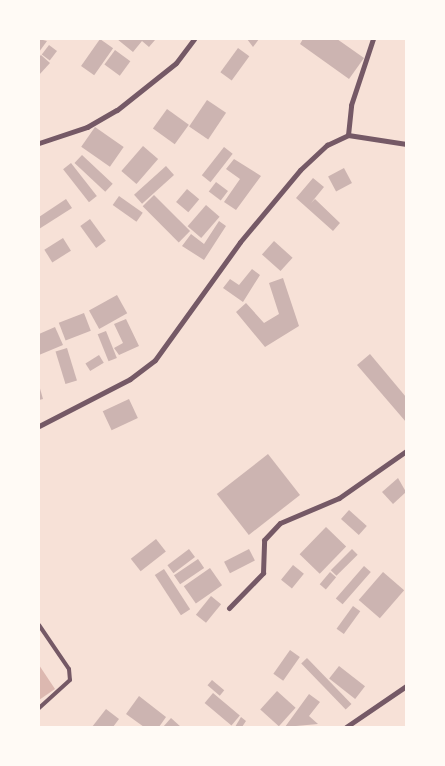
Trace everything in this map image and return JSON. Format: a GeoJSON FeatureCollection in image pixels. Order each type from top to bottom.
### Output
{"type":"FeatureCollection","features":[{"type":"Feature","properties":{"kind":"street"},"geometry":{"type":"LineString","coordinates":[[39,143],[86,127],[117,110],[176,62],[194,39]]}},
{"type":"Feature","properties":{"kind":"street"},"geometry":{"type":"LineString","coordinates":[[348,135],[351,105],[373,39]]}},
{"type":"Feature","properties":{"kind":"street"},"geometry":{"type":"LineString","coordinates":[[39,426],[130,379],[155,360],[240,242],[300,170],[327,145],[348,135],[406,144]]}},
{"type":"Feature","properties":{"kind":"street"},"geometry":{"type":"LineString","coordinates":[[229,608],[264,573],[264,540],[280,523],[338,498],[406,451]]}},
{"type":"Feature","properties":{"kind":"street"},"geometry":{"type":"LineString","coordinates":[[346,727],[406,686]]}},
{"type":"Feature","properties":{"kind":"lane"},"geometry":{"type":"LineString","coordinates":[[39,625],[69,669],[70,680],[39,708]]}},
{"type":"Feature","properties":{"kind":"shaded area"},"geometry":{"type":"Polygon","coordinates":[[[39,665],[55,689],[39,700],[39,665]]]}},
{"type":"Feature","properties":{"kind":"building"},"geometry":{"type":"Polygon","coordinates":[[[39,39],[47,41],[39,52],[39,39]]]}},
{"type":"Feature","properties":{"kind":"building"},"geometry":{"type":"Polygon","coordinates":[[[100,39],[113,48],[94,75],[81,66],[100,39]]]}},
{"type":"Feature","properties":{"kind":"building"},"geometry":{"type":"Polygon","coordinates":[[[117,39],[155,40],[149,47],[142,41],[133,52],[117,39]]]}},
{"type":"Feature","properties":{"kind":"building"},"geometry":{"type":"Polygon","coordinates":[[[247,39],[259,39],[253,47],[247,39]]]}},
{"type":"Feature","properties":{"kind":"building"},"geometry":{"type":"Polygon","coordinates":[[[303,39],[337,39],[364,58],[349,79],[300,44],[303,39]]]}},
{"type":"Feature","properties":{"kind":"building"},"geometry":{"type":"Polygon","coordinates":[[[49,45],[57,51],[50,61],[42,55],[49,45]]]}},
{"type":"Feature","properties":{"kind":"building"},"geometry":{"type":"Polygon","coordinates":[[[238,48],[249,56],[232,80],[220,72],[238,48]]]}},
{"type":"Feature","properties":{"kind":"building"},"geometry":{"type":"Polygon","coordinates":[[[115,50],[130,61],[120,76],[104,65],[115,50]]]}},
{"type":"Feature","properties":{"kind":"building"},"geometry":{"type":"Polygon","coordinates":[[[41,55],[50,63],[39,75],[39,57],[41,55]]]}},
{"type":"Feature","properties":{"kind":"building"},"geometry":{"type":"Polygon","coordinates":[[[207,100],[226,113],[208,139],[189,127],[207,100]]]}},
{"type":"Feature","properties":{"kind":"building"},"geometry":{"type":"Polygon","coordinates":[[[167,109],[189,125],[175,144],[153,128],[167,109]]]}},
{"type":"Feature","properties":{"kind":"building"},"geometry":{"type":"Polygon","coordinates":[[[95,127],[124,147],[110,167],[81,147],[95,127]]]}},
{"type":"Feature","properties":{"kind":"building"},"geometry":{"type":"Polygon","coordinates":[[[143,146],[158,159],[136,184],[121,171],[143,146]]]}},
{"type":"Feature","properties":{"kind":"building"},"geometry":{"type":"Polygon","coordinates":[[[224,147],[233,154],[211,182],[202,175],[224,147]]]}},
{"type":"Feature","properties":{"kind":"building"},"geometry":{"type":"Polygon","coordinates":[[[82,155],[113,184],[105,192],[74,163],[82,155]]]}},
{"type":"Feature","properties":{"kind":"building"},"geometry":{"type":"Polygon","coordinates":[[[234,159],[261,176],[236,210],[224,202],[240,179],[226,169],[234,159]]]}},
{"type":"Feature","properties":{"kind":"building"},"geometry":{"type":"Polygon","coordinates":[[[71,163],[97,196],[89,202],[63,169],[71,163]]]}},
{"type":"Feature","properties":{"kind":"building"},"geometry":{"type":"Polygon","coordinates":[[[166,166],[174,175],[142,204],[134,195],[166,166]]]}},
{"type":"Feature","properties":{"kind":"building"},"geometry":{"type":"Polygon","coordinates":[[[344,168],[352,183],[336,191],[328,176],[344,168]]]}},
{"type":"Feature","properties":{"kind":"building"},"geometry":{"type":"Polygon","coordinates":[[[313,178],[324,187],[311,203],[315,199],[340,223],[333,231],[296,198],[313,178]]]}},
{"type":"Feature","properties":{"kind":"building"},"geometry":{"type":"Polygon","coordinates":[[[216,182],[228,191],[221,201],[209,192],[216,182]]]}},
{"type":"Feature","properties":{"kind":"building"},"geometry":{"type":"Polygon","coordinates":[[[187,189],[199,199],[188,212],[176,202],[187,189]]]}},
{"type":"Feature","properties":{"kind":"building"},"geometry":{"type":"Polygon","coordinates":[[[154,195],[190,231],[179,242],[143,206],[154,195]]]}},
{"type":"Feature","properties":{"kind":"building"},"geometry":{"type":"Polygon","coordinates":[[[119,196],[143,213],[136,222],[113,205],[119,196]]]}},
{"type":"Feature","properties":{"kind":"building"},"geometry":{"type":"Polygon","coordinates":[[[66,199],[72,208],[39,229],[39,217],[66,199]]]}},
{"type":"Feature","properties":{"kind":"building"},"geometry":{"type":"Polygon","coordinates":[[[206,205],[220,217],[201,238],[188,226],[206,205]]]}},
{"type":"Feature","properties":{"kind":"building"},"geometry":{"type":"Polygon","coordinates":[[[90,219],[106,241],[96,248],[80,226],[90,219]]]}},
{"type":"Feature","properties":{"kind":"building"},"geometry":{"type":"Polygon","coordinates":[[[219,221],[226,226],[204,260],[182,246],[191,234],[204,244],[219,221]]]}},
{"type":"Feature","properties":{"kind":"building"},"geometry":{"type":"Polygon","coordinates":[[[63,238],[71,251],[52,262],[44,250],[63,238]]]}},
{"type":"Feature","properties":{"kind":"building"},"geometry":{"type":"Polygon","coordinates":[[[274,241],[293,258],[281,271],[262,254],[274,241]]]}},
{"type":"Feature","properties":{"kind":"building"},"geometry":{"type":"Polygon","coordinates":[[[252,269],[260,275],[243,302],[223,288],[230,279],[239,285],[252,269]]]}},
{"type":"Feature","properties":{"kind":"building"},"geometry":{"type":"Polygon","coordinates":[[[283,278],[299,326],[265,347],[236,312],[246,303],[264,323],[279,314],[269,283],[283,278]]]}},
{"type":"Feature","properties":{"kind":"building"},"geometry":{"type":"Polygon","coordinates":[[[117,295],[127,313],[99,329],[89,311],[117,295]]]}},
{"type":"Feature","properties":{"kind":"building"},"geometry":{"type":"Polygon","coordinates":[[[84,313],[91,331],[66,340],[59,323],[84,313]]]}},
{"type":"Feature","properties":{"kind":"building"},"geometry":{"type":"Polygon","coordinates":[[[126,319],[139,346],[119,355],[114,348],[123,343],[114,324],[126,319]]]}},
{"type":"Feature","properties":{"kind":"building"},"geometry":{"type":"Polygon","coordinates":[[[55,327],[63,345],[39,355],[39,334],[55,327]]]}},
{"type":"Feature","properties":{"kind":"building"},"geometry":{"type":"Polygon","coordinates":[[[106,331],[117,358],[109,361],[98,334],[106,331]]]}},
{"type":"Feature","properties":{"kind":"building"},"geometry":{"type":"Polygon","coordinates":[[[67,348],[77,381],[65,384],[56,352],[67,348]]]}},
{"type":"Feature","properties":{"kind":"building"},"geometry":{"type":"Polygon","coordinates":[[[370,354],[406,397],[406,422],[357,365],[370,354]]]}},
{"type":"Feature","properties":{"kind":"building"},"geometry":{"type":"Polygon","coordinates":[[[99,355],[104,363],[90,371],[85,363],[99,355]]]}},
{"type":"Feature","properties":{"kind":"building"},"geometry":{"type":"Polygon","coordinates":[[[39,385],[43,399],[39,400],[39,385]]]}},
{"type":"Feature","properties":{"kind":"building"},"geometry":{"type":"Polygon","coordinates":[[[129,399],[138,418],[112,430],[103,411],[129,399]]]}},
{"type":"Feature","properties":{"kind":"building"},"geometry":{"type":"Polygon","coordinates":[[[268,454],[300,495],[249,535],[217,494],[268,454]]]}},
{"type":"Feature","properties":{"kind":"building"},"geometry":{"type":"Polygon","coordinates":[[[398,478],[406,492],[393,504],[382,492],[398,478]]]}},
{"type":"Feature","properties":{"kind":"building"},"geometry":{"type":"Polygon","coordinates":[[[349,510],[367,526],[359,535],[341,519],[349,510]]]}},
{"type":"Feature","properties":{"kind":"building"},"geometry":{"type":"Polygon","coordinates":[[[326,527],[346,546],[320,574],[300,554],[326,527]]]}},
{"type":"Feature","properties":{"kind":"building"},"geometry":{"type":"Polygon","coordinates":[[[156,539],[166,552],[141,571],[131,559],[156,539]]]}},
{"type":"Feature","properties":{"kind":"building"},"geometry":{"type":"Polygon","coordinates":[[[189,549],[195,557],[173,573],[167,565],[189,549]]]}},
{"type":"Feature","properties":{"kind":"building"},"geometry":{"type":"Polygon","coordinates":[[[249,549],[255,561],[230,573],[224,562],[249,549]]]}},
{"type":"Feature","properties":{"kind":"building"},"geometry":{"type":"Polygon","coordinates":[[[352,549],[358,555],[336,576],[331,570],[352,549]]]}},
{"type":"Feature","properties":{"kind":"building"},"geometry":{"type":"Polygon","coordinates":[[[198,559],[204,568],[180,584],[174,575],[198,559]]]}},
{"type":"Feature","properties":{"kind":"building"},"geometry":{"type":"Polygon","coordinates":[[[293,565],[304,574],[292,589],[281,580],[293,565]]]}},
{"type":"Feature","properties":{"kind":"building"},"geometry":{"type":"Polygon","coordinates":[[[364,566],[371,572],[343,604],[336,598],[364,566]]]}},
{"type":"Feature","properties":{"kind":"building"},"geometry":{"type":"Polygon","coordinates":[[[210,568],[222,585],[196,604],[184,586],[210,568]]]}},
{"type":"Feature","properties":{"kind":"building"},"geometry":{"type":"Polygon","coordinates":[[[164,569],[190,609],[181,615],[155,575],[164,569]]]}},
{"type":"Feature","properties":{"kind":"building"},"geometry":{"type":"Polygon","coordinates":[[[330,572],[336,577],[326,589],[320,584],[330,572]]]}},
{"type":"Feature","properties":{"kind":"building"},"geometry":{"type":"Polygon","coordinates":[[[383,572],[404,590],[380,618],[359,600],[383,572]]]}},
{"type":"Feature","properties":{"kind":"building"},"geometry":{"type":"Polygon","coordinates":[[[211,596],[221,604],[206,623],[196,615],[211,596]]]}},
{"type":"Feature","properties":{"kind":"building"},"geometry":{"type":"Polygon","coordinates":[[[353,606],[360,611],[344,634],[337,629],[353,606]]]}},
{"type":"Feature","properties":{"kind":"building"},"geometry":{"type":"Polygon","coordinates":[[[290,650],[300,657],[283,681],[273,674],[290,650]]]}},
{"type":"Feature","properties":{"kind":"building"},"geometry":{"type":"Polygon","coordinates":[[[307,658],[351,704],[346,710],[301,664],[307,658]]]}},
{"type":"Feature","properties":{"kind":"building"},"geometry":{"type":"Polygon","coordinates":[[[339,666],[365,686],[355,699],[329,679],[339,666]]]}},
{"type":"Feature","properties":{"kind":"building"},"geometry":{"type":"Polygon","coordinates":[[[212,680],[224,690],[220,696],[208,685],[212,680]]]}},
{"type":"Feature","properties":{"kind":"building"},"geometry":{"type":"Polygon","coordinates":[[[277,691],[296,708],[279,726],[260,710],[277,691]]]}},
{"type":"Feature","properties":{"kind":"building"},"geometry":{"type":"Polygon","coordinates":[[[213,693],[240,715],[231,725],[205,703],[213,693]]]}},
{"type":"Feature","properties":{"kind":"building"},"geometry":{"type":"Polygon","coordinates":[[[309,694],[320,702],[309,716],[318,724],[285,727],[309,694]]]}},
{"type":"Feature","properties":{"kind":"building"},"geometry":{"type":"Polygon","coordinates":[[[139,696],[166,717],[159,727],[144,727],[126,714],[139,696]]]}},
{"type":"Feature","properties":{"kind":"building"},"geometry":{"type":"Polygon","coordinates":[[[106,709],[119,719],[113,727],[92,727],[106,709]]]}},
{"type":"Feature","properties":{"kind":"building"},"geometry":{"type":"Polygon","coordinates":[[[241,717],[246,721],[242,727],[235,727],[241,717]]]}},
{"type":"Feature","properties":{"kind":"building"},"geometry":{"type":"Polygon","coordinates":[[[171,718],[181,727],[163,727],[171,718]]]}}]}
